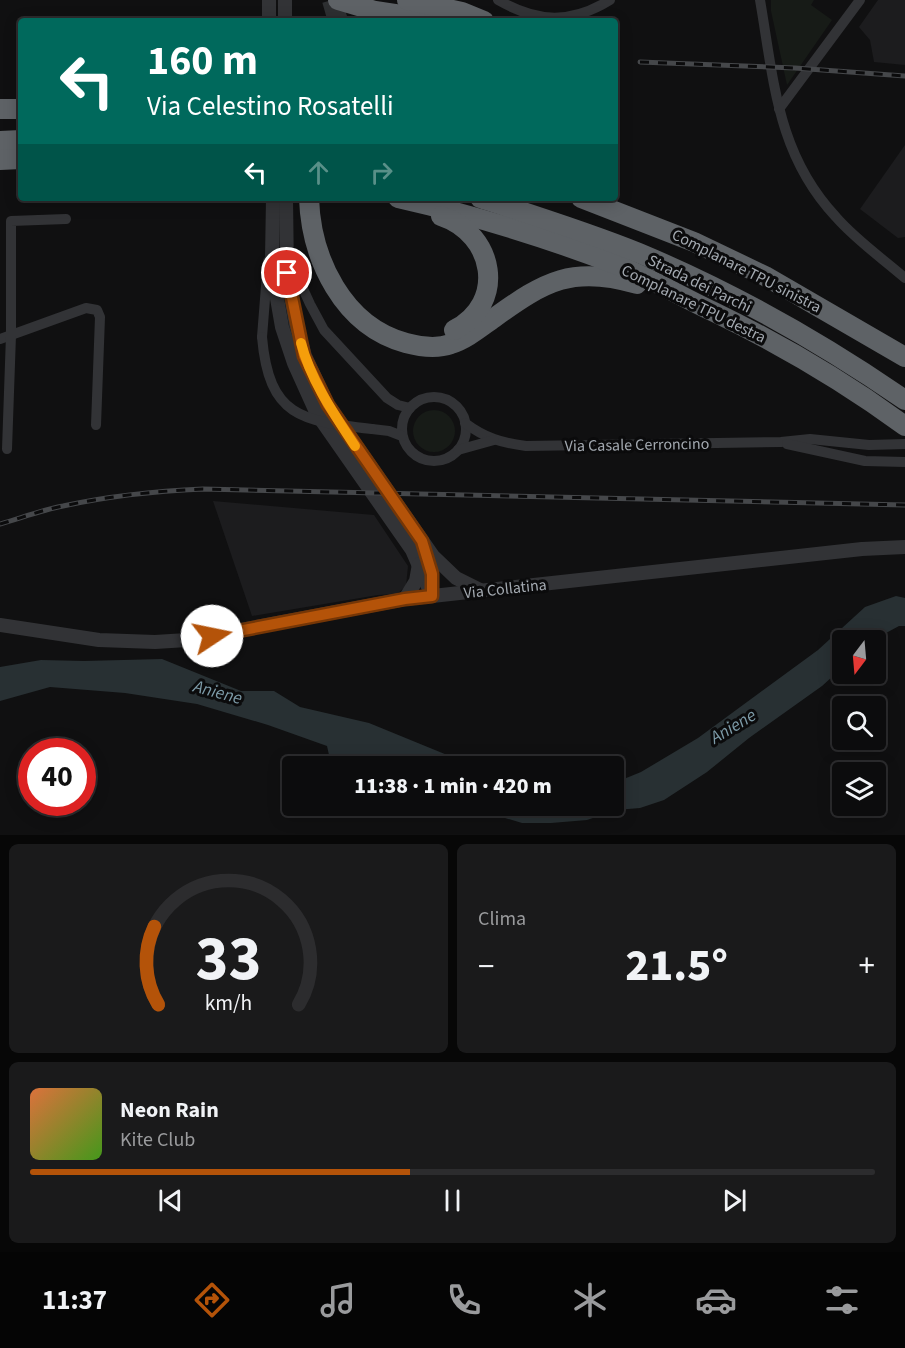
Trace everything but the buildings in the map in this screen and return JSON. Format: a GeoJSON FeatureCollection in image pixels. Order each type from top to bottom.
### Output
{"type":"FeatureCollection","features":[{"type":"Feature","properties":{"kind":"highway"},"geometry":{"type":"LineString","coordinates":[[338,0],[375,11],[421,18]]}},
{"type":"Feature","properties":{"kind":"highway"},"geometry":{"type":"LineString","coordinates":[[407,0],[462,12],[477,18]]}},
{"type":"Feature","properties":{"kind":"highway"},"geometry":{"type":"LineString","coordinates":[[0,110],[18,109]]}},
{"type":"Feature","properties":{"kind":"highway"},"geometry":{"type":"LineString","coordinates":[[0,129],[18,129]]}},
{"type":"Feature","properties":{"kind":"highway"},"geometry":{"type":"LineString","coordinates":[[0,141],[18,140]]}},
{"type":"Feature","properties":{"kind":"highway"},"geometry":{"type":"LineString","coordinates":[[0,160],[18,159]]}},
{"type":"Feature","properties":{"kind":"highway"},"geometry":{"type":"LineString","coordinates":[[309,201],[315,245],[335,287],[350,306],[370,325],[389,337],[410,344],[436,348],[455,343],[536,289],[569,277],[591,275],[617,278],[699,304]]}},
{"type":"Feature","properties":{"kind":"highway"},"geometry":{"type":"LineString","coordinates":[[320,201],[324,236],[332,260],[348,288],[371,315],[397,331],[420,337],[444,334],[466,324],[480,308],[488,287],[487,265],[479,246],[464,228],[446,218],[393,201]]}},
{"type":"Feature","properties":{"kind":"highway","name":"Complanare TPU destra"},"geometry":{"type":"LineString","coordinates":[[409,201],[506,227],[628,270],[790,352],[905,426]]}},
{"type":"Feature","properties":{"kind":"highway","name":"Strada dei Parchi"},"geometry":{"type":"LineString","coordinates":[[490,201],[556,222],[657,261],[798,326],[905,400]]}},
{"type":"Feature","properties":{"kind":"highway","name":"Strada dei Parchi"},"geometry":{"type":"LineString","coordinates":[[527,201],[606,228],[675,257],[905,385]]}},
{"type":"Feature","properties":{"kind":"highway","name":"Complanare TPU sinistra"},"geometry":{"type":"LineString","coordinates":[[589,201],[694,242],[765,276],[905,357]]}},
{"type":"Feature","properties":{"kind":"highway"},"geometry":{"type":"LineString","coordinates":[[611,201],[664,223],[694,242]]}},
{"type":"Feature","properties":{"kind":"street"},"geometry":{"type":"LineString","coordinates":[[268,0],[269,18]]}},
{"type":"Feature","properties":{"kind":"street"},"geometry":{"type":"LineString","coordinates":[[285,0],[285,18]]}},
{"type":"Feature","properties":{"kind":"street"},"geometry":{"type":"LineString","coordinates":[[498,0],[535,16],[561,18],[582,14],[610,0]]}},
{"type":"Feature","properties":{"kind":"street"},"geometry":{"type":"LineString","coordinates":[[760,0],[784,132],[802,171],[830,212],[905,278]]}},
{"type":"Feature","properties":{"kind":"street"},"geometry":{"type":"LineString","coordinates":[[779,109],[860,0]]}},
{"type":"Feature","properties":{"kind":"street"},"geometry":{"type":"LineString","coordinates":[[286,201],[287,273],[304,356],[328,405],[422,541],[450,573],[481,590]]}},
{"type":"Feature","properties":{"kind":"street"},"geometry":{"type":"LineString","coordinates":[[273,203],[262,338],[264,365],[275,393],[286,405],[304,417],[320,422],[389,431],[402,436],[404,416],[410,408],[398,405],[387,398],[324,330],[291,264],[285,240]]}},
{"type":"Feature","properties":{"kind":"street"},"geometry":{"type":"LineString","coordinates":[[273,203],[274,281],[282,327],[294,363],[317,414],[398,528],[419,562],[432,596]]}},
{"type":"Feature","properties":{"kind":"street"},"geometry":{"type":"LineString","coordinates":[[8,449],[11,221],[66,219]]}},
{"type":"Feature","properties":{"kind":"street"},"geometry":{"type":"LineString","coordinates":[[0,339],[86,308],[97,310],[100,317],[96,425]]}},
{"type":"Feature","properties":{"kind":"street","name":"Via Casale Cerroncino"},"geometry":{"type":"LineString","coordinates":[[410,408],[419,400],[430,397],[442,398],[453,403],[461,412],[465,423],[480,434],[494,440],[526,446],[781,442],[810,439],[860,445],[905,444]]}},
{"type":"Feature","properties":{"kind":"street"},"geometry":{"type":"LineString","coordinates":[[458,450],[466,432],[465,423]]}},
{"type":"Feature","properties":{"kind":"street","name":"Via Casale Cerroncino"},"geometry":{"type":"LineString","coordinates":[[402,436],[412,454],[431,461],[441,461],[451,457],[458,450],[494,440]]}},
{"type":"Feature","properties":{"kind":"street","name":"Via Casale Cerroncino"},"geometry":{"type":"LineString","coordinates":[[781,442],[865,461],[905,462]]}},
{"type":"Feature","properties":{"kind":"street"},"geometry":{"type":"LineString","coordinates":[[422,541],[432,574],[432,596]]}},
{"type":"Feature","properties":{"kind":"street","name":"Via Collatina"},"geometry":{"type":"LineString","coordinates":[[0,625],[87,639],[168,641],[212,636],[405,599],[862,549],[905,547]]}},
{"type":"Feature","properties":{"kind":"street"},"geometry":{"type":"LineString","coordinates":[[405,599],[417,578],[419,562]]}},
{"type":"Feature","properties":{"kind":"shaded area"},"geometry":{"type":"Polygon","coordinates":[[[771,0],[814,0],[811,5],[832,20],[787,85],[771,11],[771,0]]]}},
{"type":"Feature","properties":{"kind":"shaded area"},"geometry":{"type":"Polygon","coordinates":[[[878,0],[905,0],[905,65],[874,62],[870,40],[859,27],[878,0]]]}},
{"type":"Feature","properties":{"kind":"shaded area"},"geometry":{"type":"Polygon","coordinates":[[[905,145],[905,237],[898,238],[860,209],[905,145]]]}},
{"type":"Feature","properties":{"kind":"shaded area"},"geometry":{"type":"Polygon","coordinates":[[[434,410],[442,411],[449,416],[454,423],[454,439],[449,446],[442,451],[434,452],[426,451],[419,446],[414,439],[413,431],[414,423],[419,416],[426,411],[434,410]]]}},
{"type":"Feature","properties":{"kind":"shaded area"},"geometry":{"type":"Polygon","coordinates":[[[213,501],[374,515],[408,566],[406,586],[397,594],[378,595],[252,616],[213,501]]]}},
{"type":"Feature","properties":{"kind":"water"},"geometry":{"type":"Polygon","coordinates":[[[896,596],[905,598],[905,626],[899,626],[886,633],[886,630],[840,630],[865,607],[896,596]]]}},
{"type":"Feature","properties":{"kind":"water","name":"Aniene"},"geometry":{"type":"Polygon","coordinates":[[[832,637],[832,677],[822,686],[749,738],[707,772],[664,800],[640,808],[624,809],[624,779],[641,772],[698,738],[818,650],[832,637]]]}},
{"type":"Feature","properties":{"kind":"water","name":"Aniene"},"geometry":{"type":"Polygon","coordinates":[[[162,659],[241,691],[274,691],[300,707],[369,723],[450,756],[329,756],[327,746],[268,725],[197,704],[125,693],[50,687],[0,701],[0,667],[41,660],[162,659]]]}},
{"type":"Feature","properties":{"kind":"water"},"geometry":{"type":"Polygon","coordinates":[[[498,816],[599,816],[587,820],[522,823],[498,816]]]}},
{"type":"Feature","properties":{"kind":"tunnel"},"geometry":{"type":"LineString","coordinates":[[332,0],[337,18]]}},
{"type":"Feature","properties":{"kind":"railway"},"geometry":{"type":"LineString","coordinates":[[640,62],[795,68],[905,76]]}},
{"type":"Feature","properties":{"kind":"railway"},"geometry":{"type":"LineString","coordinates":[[0,524],[47,510],[98,499],[203,489],[905,505]]}},
{"type":"Feature","properties":{"kind":"slow traffic"},"geometry":{"type":"LineString","coordinates":[[301,343],[304,356],[328,405],[355,446]]}},
{"type":"Feature","properties":{"kind":"route"},"geometry":{"type":"LineString","coordinates":[[212,636],[405,599],[432,596],[432,574],[422,541],[328,405],[304,356],[287,273]]}}]}
